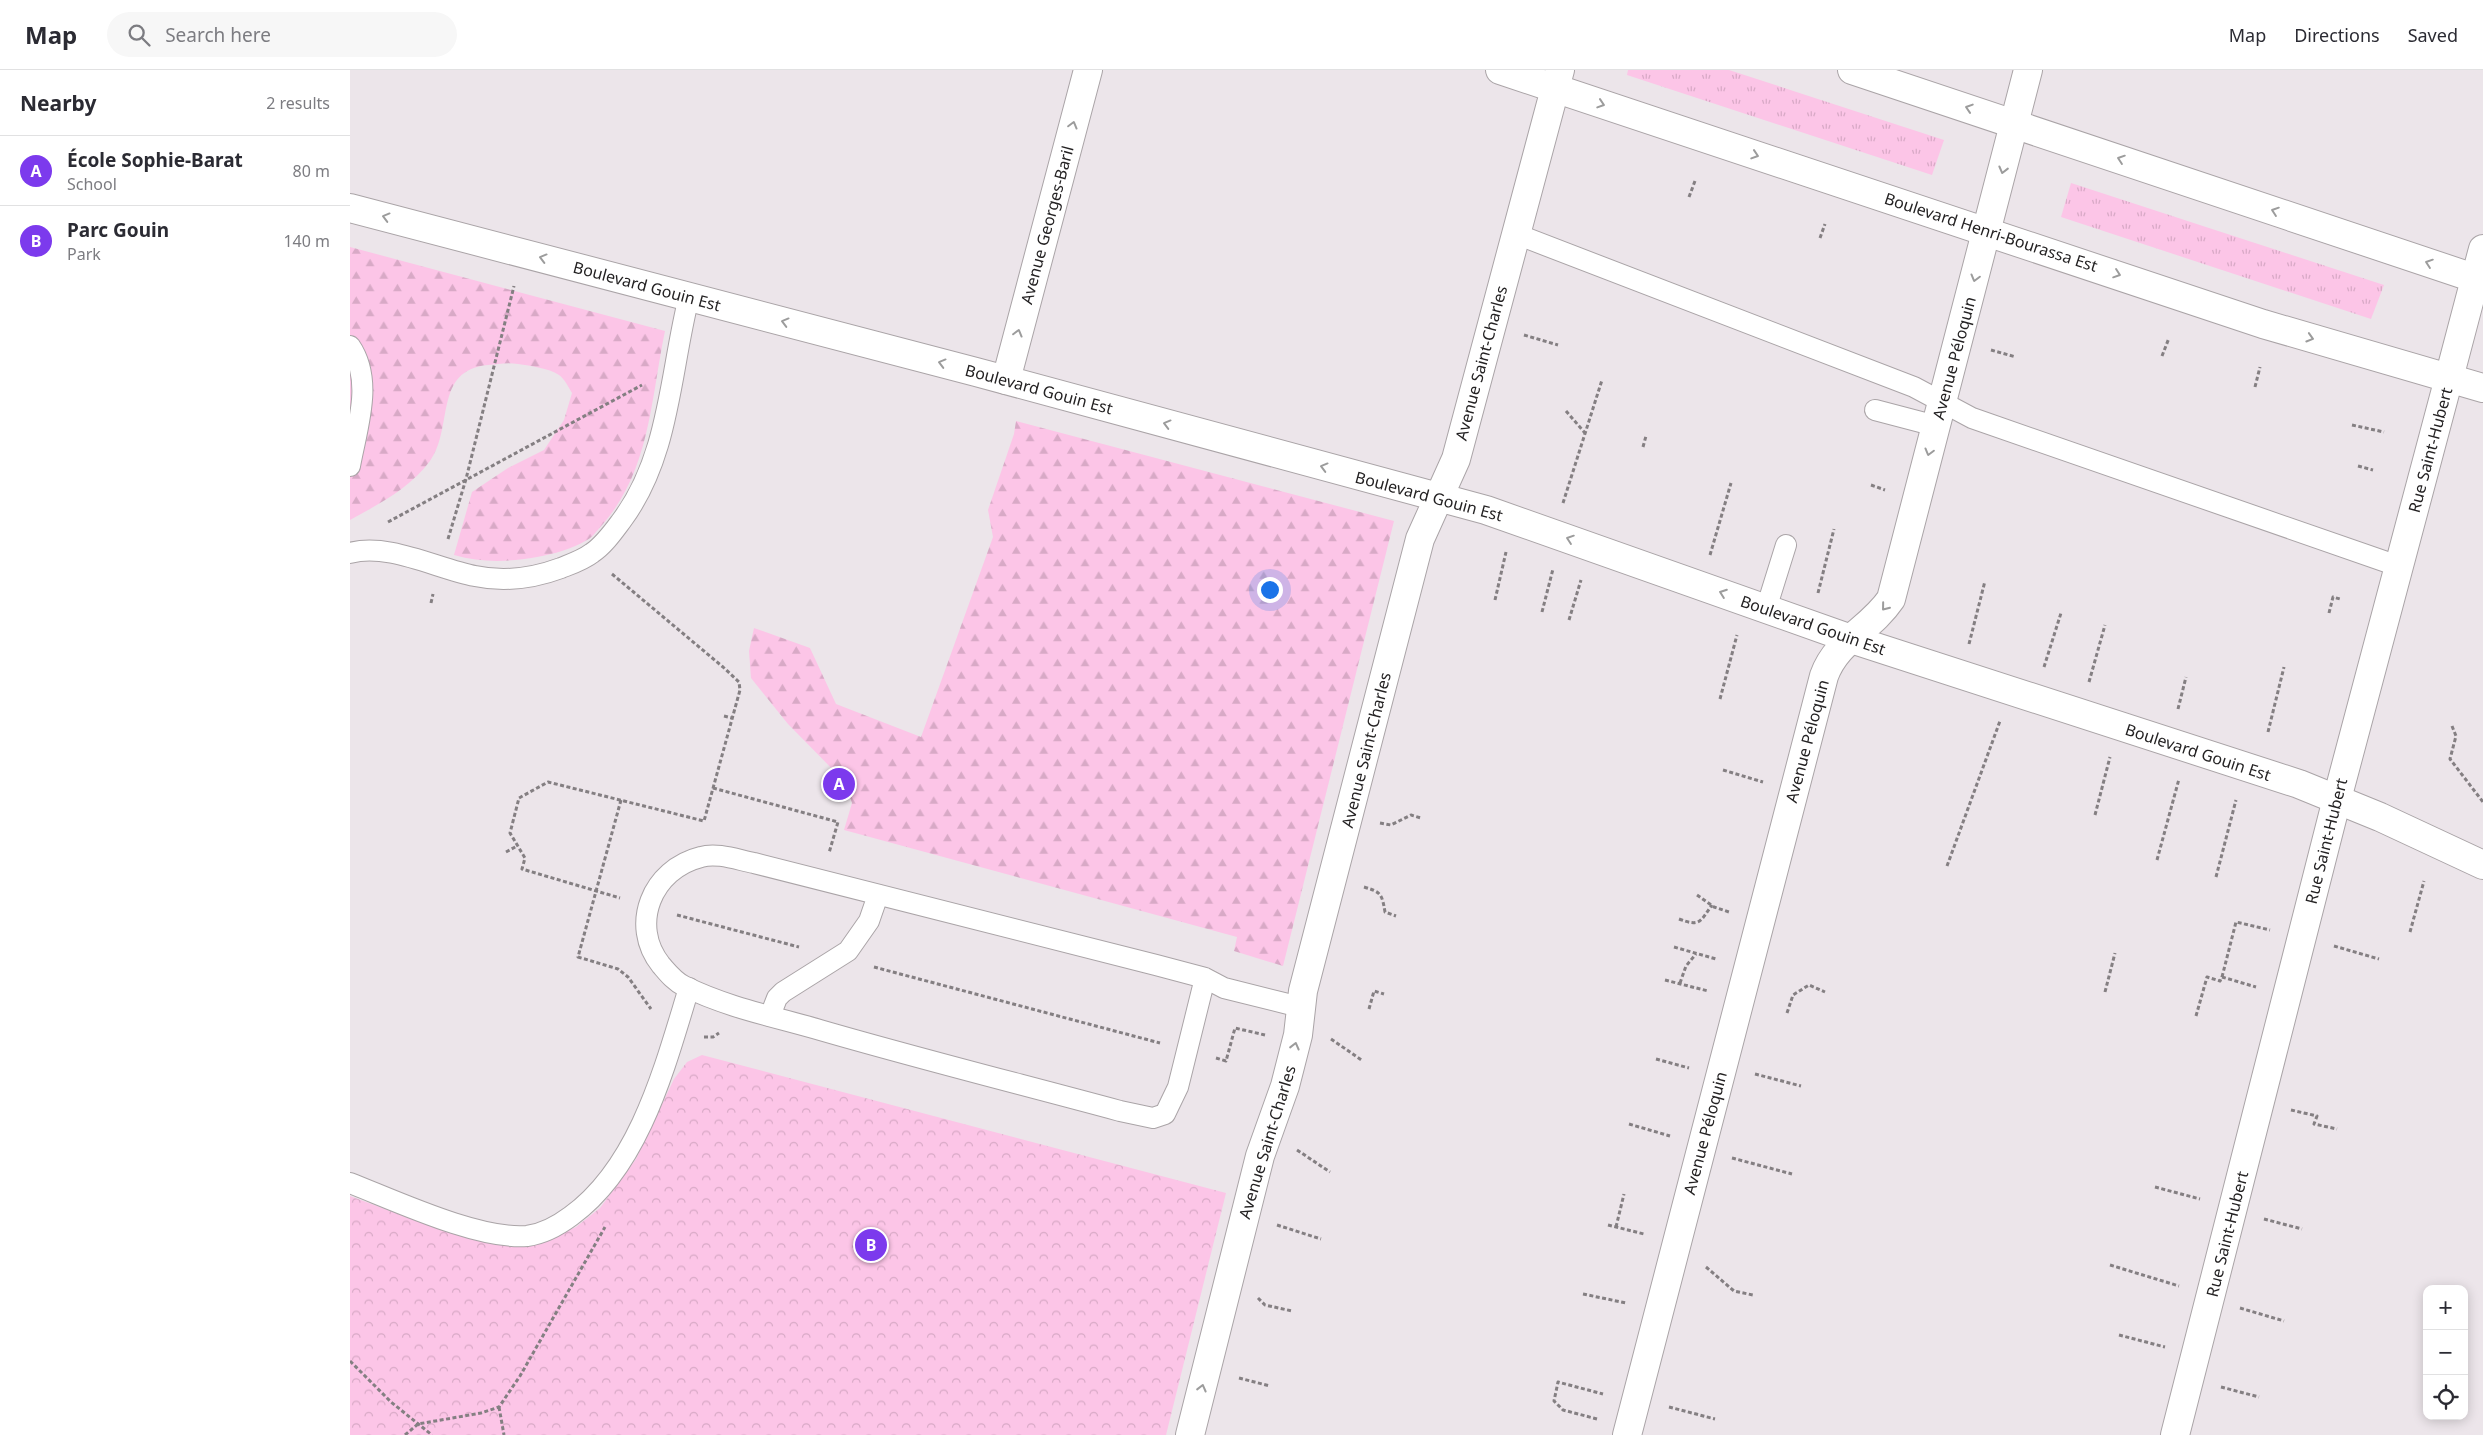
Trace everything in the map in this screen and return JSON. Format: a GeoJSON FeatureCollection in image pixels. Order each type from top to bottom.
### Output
{"type":"FeatureCollection","features":[{"type":"Feature","properties":{"kind":"street","name":"Avenue Georges-Baril"},"geometry":{"type":"LineString","coordinates":[[1006,380],[1088,70]]}},
{"type":"Feature","properties":{"kind":"street","name":"Boulevard Henri-Bourassa Est"},"geometry":{"type":"LineString","coordinates":[[1500,70],[1557,79],[1988,231],[2263,324],[2483,388]]}},
{"type":"Feature","properties":{"kind":"street"},"geometry":{"type":"LineString","coordinates":[[1852,70],[2015,123],[2479,280]]}},
{"type":"Feature","properties":{"kind":"street","name":"Avenue Péloquin"},"geometry":{"type":"LineString","coordinates":[[1626,1435],[1824,676],[1829,661],[1884,610],[1891,599],[1988,231],[2028,70]]}},
{"type":"Feature","properties":{"kind":"street","name":"Avenue Saint-Charles"},"geometry":{"type":"LineString","coordinates":[[1190,1435],[1260,1156],[1290,1069],[1298,1034],[1300,1007],[1420,539],[1456,459],[1557,79]]}},
{"type":"Feature","properties":{"kind":"street","name":"Boulevard Gouin Est"},"geometry":{"type":"LineString","coordinates":[[350,208],[1006,380],[1486,510],[1851,639],[2299,784],[2337,799],[2483,865]]}},
{"type":"Feature","properties":{"kind":"street","name":"Rue Saint-Hubert"},"geometry":{"type":"LineString","coordinates":[[2175,1435],[2398,566],[2449,378],[2479,280],[2483,249]]}},
{"type":"Feature","properties":{"kind":"lane"},"geometry":{"type":"LineString","coordinates":[[1516,234],[1914,387],[1939,414]]}},
{"type":"Feature","properties":{"kind":"lane"},"geometry":{"type":"LineString","coordinates":[[350,552],[376,550],[476,576],[501,579],[526,577],[554,570],[591,554],[614,531],[628,512],[643,486],[656,453],[668,409],[681,330],[689,297]]}},
{"type":"Feature","properties":{"kind":"lane"},"geometry":{"type":"LineString","coordinates":[[350,346],[362,370],[363,386],[350,466]]}},
{"type":"Feature","properties":{"kind":"lane"},"geometry":{"type":"LineString","coordinates":[[1875,410],[1939,414],[1989,424],[2398,566]]}},
{"type":"Feature","properties":{"kind":"lane"},"geometry":{"type":"LineString","coordinates":[[1766,609],[1786,545]]}},
{"type":"Feature","properties":{"kind":"lane"},"geometry":{"type":"LineString","coordinates":[[1205,978],[1178,1087],[1171,1104],[1165,1114],[1158,1117],[1139,1116],[734,1006],[689,988],[673,978],[651,950],[646,934],[648,906],[657,886],[668,874],[686,862],[704,856],[712,856],[754,863],[1205,978],[1224,988],[1300,1007]]}},
{"type":"Feature","properties":{"kind":"lane"},"geometry":{"type":"LineString","coordinates":[[770,1016],[777,998],[783,992],[848,951],[869,921],[878,895]]}},
{"type":"Feature","properties":{"kind":"lane"},"geometry":{"type":"LineString","coordinates":[[350,1183],[440,1218],[486,1231],[510,1236],[528,1236],[546,1230],[581,1208],[601,1189],[618,1168],[651,1100],[689,988]]}},
{"type":"Feature","properties":{"kind":"path"},"geometry":{"type":"LineString","coordinates":[[1689,197],[1695,181]]}},
{"type":"Feature","properties":{"kind":"path"},"geometry":{"type":"LineString","coordinates":[[1820,238],[1825,224]]}},
{"type":"Feature","properties":{"kind":"path"},"geometry":{"type":"LineString","coordinates":[[446,546],[466,479],[514,286]]}},
{"type":"Feature","properties":{"kind":"path"},"geometry":{"type":"LineString","coordinates":[[1524,336],[1558,345]]}},
{"type":"Feature","properties":{"kind":"path"},"geometry":{"type":"LineString","coordinates":[[2162,356],[2169,338]]}},
{"type":"Feature","properties":{"kind":"path"},"geometry":{"type":"LineString","coordinates":[[1991,350],[2016,356]]}},
{"type":"Feature","properties":{"kind":"path"},"geometry":{"type":"LineString","coordinates":[[2255,387],[2260,367]]}},
{"type":"Feature","properties":{"kind":"path"},"geometry":{"type":"LineString","coordinates":[[1562,504],[1602,380]]}},
{"type":"Feature","properties":{"kind":"path"},"geometry":{"type":"LineString","coordinates":[[384,524],[646,382]]}},
{"type":"Feature","properties":{"kind":"path"},"geometry":{"type":"LineString","coordinates":[[1566,411],[1585,433]]}},
{"type":"Feature","properties":{"kind":"path"},"geometry":{"type":"LineString","coordinates":[[2352,425],[2384,432]]}},
{"type":"Feature","properties":{"kind":"path"},"geometry":{"type":"LineString","coordinates":[[1643,447],[1646,436]]}},
{"type":"Feature","properties":{"kind":"path"},"geometry":{"type":"LineString","coordinates":[[2358,466],[2373,470]]}},
{"type":"Feature","properties":{"kind":"path"},"geometry":{"type":"LineString","coordinates":[[1708,562],[1731,483]]}},
{"type":"Feature","properties":{"kind":"path"},"geometry":{"type":"LineString","coordinates":[[1871,485],[1886,490]]}},
{"type":"Feature","properties":{"kind":"path"},"geometry":{"type":"LineString","coordinates":[[1816,599],[1834,529]]}},
{"type":"Feature","properties":{"kind":"path"},"geometry":{"type":"LineString","coordinates":[[1495,600],[1508,545]]}},
{"type":"Feature","properties":{"kind":"path"},"geometry":{"type":"LineString","coordinates":[[1542,612],[1555,561]]}},
{"type":"Feature","properties":{"kind":"path"},"geometry":{"type":"LineString","coordinates":[[606,568],[739,682],[740,690],[704,821],[548,782],[520,798],[510,834],[525,858],[522,869],[621,898]]}},
{"type":"Feature","properties":{"kind":"path"},"geometry":{"type":"LineString","coordinates":[[1569,620],[1581,578]]}},
{"type":"Feature","properties":{"kind":"path"},"geometry":{"type":"LineString","coordinates":[[1966,652],[1984,581]]}},
{"type":"Feature","properties":{"kind":"path"},"geometry":{"type":"LineString","coordinates":[[2329,613],[2333,597],[2340,599]]}},
{"type":"Feature","properties":{"kind":"path"},"geometry":{"type":"LineString","coordinates":[[2043,672],[2061,613]]}},
{"type":"Feature","properties":{"kind":"path"},"geometry":{"type":"LineString","coordinates":[[2088,684],[2105,625]]}},
{"type":"Feature","properties":{"kind":"path"},"geometry":{"type":"LineString","coordinates":[[1720,699],[1737,633]]}},
{"type":"Feature","properties":{"kind":"path"},"geometry":{"type":"LineString","coordinates":[[2268,732],[2284,667]]}},
{"type":"Feature","properties":{"kind":"path"},"geometry":{"type":"LineString","coordinates":[[2178,708],[2186,677]]}},
{"type":"Feature","properties":{"kind":"path"},"geometry":{"type":"LineString","coordinates":[[1947,866],[2002,715]]}},
{"type":"Feature","properties":{"kind":"path"},"geometry":{"type":"LineString","coordinates":[[724,716],[732,718]]}},
{"type":"Feature","properties":{"kind":"path"},"geometry":{"type":"LineString","coordinates":[[2452,726],[2456,736],[2450,759],[2483,802]]}},
{"type":"Feature","properties":{"kind":"path"},"geometry":{"type":"LineString","coordinates":[[2095,815],[2111,755]]}},
{"type":"Feature","properties":{"kind":"path"},"geometry":{"type":"LineString","coordinates":[[1723,770],[1767,783]]}},
{"type":"Feature","properties":{"kind":"path"},"geometry":{"type":"LineString","coordinates":[[2157,860],[2179,779]]}},
{"type":"Feature","properties":{"kind":"path"},"geometry":{"type":"LineString","coordinates":[[713,788],[838,822],[822,880]]}},
{"type":"Feature","properties":{"kind":"path"},"geometry":{"type":"LineString","coordinates":[[621,800],[578,957],[618,969],[628,977],[656,1016],[676,1028],[706,1038],[718,1034]]}},
{"type":"Feature","properties":{"kind":"path"},"geometry":{"type":"LineString","coordinates":[[2216,877],[2236,800]]}},
{"type":"Feature","properties":{"kind":"path"},"geometry":{"type":"LineString","coordinates":[[1377,822],[1391,825],[1411,815],[1421,818]]}},
{"type":"Feature","properties":{"kind":"path"},"geometry":{"type":"LineString","coordinates":[[506,852],[518,846]]}},
{"type":"Feature","properties":{"kind":"path"},"geometry":{"type":"LineString","coordinates":[[2410,932],[2424,881]]}},
{"type":"Feature","properties":{"kind":"path"},"geometry":{"type":"LineString","coordinates":[[1361,887],[1377,891],[1383,899],[1385,912],[1396,916]]}},
{"type":"Feature","properties":{"kind":"path"},"geometry":{"type":"LineString","coordinates":[[1697,895],[1712,905],[1734,914]]}},
{"type":"Feature","properties":{"kind":"path"},"geometry":{"type":"LineString","coordinates":[[1679,919],[1692,924],[1698,923],[1712,905]]}},
{"type":"Feature","properties":{"kind":"path"},"geometry":{"type":"LineString","coordinates":[[676,914],[801,948]]}},
{"type":"Feature","properties":{"kind":"path"},"geometry":{"type":"LineString","coordinates":[[2196,1016],[2207,977],[2220,981],[2222,977],[2236,922],[2275,931]]}},
{"type":"Feature","properties":{"kind":"path"},"geometry":{"type":"LineString","coordinates":[[2331,945],[2379,959]]}},
{"type":"Feature","properties":{"kind":"path"},"geometry":{"type":"LineString","coordinates":[[1674,947],[1722,961]]}},
{"type":"Feature","properties":{"kind":"path"},"geometry":{"type":"LineString","coordinates":[[1680,984],[1686,966],[1696,953]]}},
{"type":"Feature","properties":{"kind":"path"},"geometry":{"type":"LineString","coordinates":[[2105,992],[2115,953]]}},
{"type":"Feature","properties":{"kind":"path"},"geometry":{"type":"LineString","coordinates":[[868,965],[1166,1044]]}},
{"type":"Feature","properties":{"kind":"path"},"geometry":{"type":"LineString","coordinates":[[2222,977],[2260,988]]}},
{"type":"Feature","properties":{"kind":"path"},"geometry":{"type":"LineString","coordinates":[[1665,980],[1714,992]]}},
{"type":"Feature","properties":{"kind":"path"},"geometry":{"type":"LineString","coordinates":[[1787,1013],[1793,995],[1809,985],[1825,992]]}},
{"type":"Feature","properties":{"kind":"path"},"geometry":{"type":"LineString","coordinates":[[1369,1009],[1374,992],[1384,994]]}},
{"type":"Feature","properties":{"kind":"path"},"geometry":{"type":"LineString","coordinates":[[1213,1058],[1226,1061],[1235,1028],[1267,1035]]}},
{"type":"Feature","properties":{"kind":"path"},"geometry":{"type":"LineString","coordinates":[[1327,1036],[1363,1061]]}},
{"type":"Feature","properties":{"kind":"path"},"geometry":{"type":"LineString","coordinates":[[1656,1059],[1694,1069]]}},
{"type":"Feature","properties":{"kind":"path"},"geometry":{"type":"LineString","coordinates":[[1749,1071],[1800,1086]]}},
{"type":"Feature","properties":{"kind":"path"},"geometry":{"type":"LineString","coordinates":[[2289,1110],[2317,1116],[2314,1124],[2337,1128]]}},
{"type":"Feature","properties":{"kind":"path"},"geometry":{"type":"LineString","coordinates":[[1630,1124],[1676,1138]]}},
{"type":"Feature","properties":{"kind":"path"},"geometry":{"type":"LineString","coordinates":[[1294,1148],[1330,1172]]}},
{"type":"Feature","properties":{"kind":"path"},"geometry":{"type":"LineString","coordinates":[[1727,1157],[1792,1174]]}},
{"type":"Feature","properties":{"kind":"path"},"geometry":{"type":"LineString","coordinates":[[2155,1187],[2206,1200]]}},
{"type":"Feature","properties":{"kind":"path"},"geometry":{"type":"LineString","coordinates":[[1616,1227],[1624,1194]]}},
{"type":"Feature","properties":{"kind":"path"},"geometry":{"type":"LineString","coordinates":[[2260,1218],[2302,1229]]}},
{"type":"Feature","properties":{"kind":"path"},"geometry":{"type":"LineString","coordinates":[[405,1435],[418,1424],[481,1413],[499,1407],[520,1376],[597,1244],[607,1223]]}},
{"type":"Feature","properties":{"kind":"path"},"geometry":{"type":"LineString","coordinates":[[1268,1223],[1321,1239]]}},
{"type":"Feature","properties":{"kind":"path"},"geometry":{"type":"LineString","coordinates":[[1608,1225],[1651,1236]]}},
{"type":"Feature","properties":{"kind":"path"},"geometry":{"type":"LineString","coordinates":[[1699,1262],[1734,1291],[1753,1296]]}},
{"type":"Feature","properties":{"kind":"path"},"geometry":{"type":"LineString","coordinates":[[2110,1264],[2183,1287]]}},
{"type":"Feature","properties":{"kind":"path"},"geometry":{"type":"LineString","coordinates":[[1251,1291],[1265,1305],[1292,1311]]}},
{"type":"Feature","properties":{"kind":"path"},"geometry":{"type":"LineString","coordinates":[[1583,1294],[1632,1305]]}},
{"type":"Feature","properties":{"kind":"path"},"geometry":{"type":"LineString","coordinates":[[2238,1308],[2284,1321]]}},
{"type":"Feature","properties":{"kind":"path"},"geometry":{"type":"LineString","coordinates":[[2119,1335],[2168,1348]]}},
{"type":"Feature","properties":{"kind":"path"},"geometry":{"type":"LineString","coordinates":[[350,1361],[391,1402],[432,1435]]}},
{"type":"Feature","properties":{"kind":"path"},"geometry":{"type":"LineString","coordinates":[[1237,1377],[1270,1386]]}},
{"type":"Feature","properties":{"kind":"path"},"geometry":{"type":"LineString","coordinates":[[1602,1420],[1563,1410],[1554,1402],[1558,1382],[1608,1396]]}},
{"type":"Feature","properties":{"kind":"path"},"geometry":{"type":"LineString","coordinates":[[2217,1386],[2259,1397]]}},
{"type":"Feature","properties":{"kind":"path"},"geometry":{"type":"LineString","coordinates":[[1663,1405],[1714,1419]]}},
{"type":"Feature","properties":{"kind":"path"},"geometry":{"type":"LineString","coordinates":[[499,1407],[504,1435]]}},
{"type":"Feature","properties":{"kind":"green space"},"geometry":{"type":"Polygon","coordinates":[[[1628,70],[1729,70],[1944,140],[1932,175],[1627,75],[1628,70]]]}},
{"type":"Feature","properties":{"kind":"green space"},"geometry":{"type":"Polygon","coordinates":[[[2071,183],[2384,285],[2371,319],[2061,217],[2071,183]]]}},
{"type":"Feature","properties":{"kind":"green space"},"geometry":{"type":"Polygon","coordinates":[[[350,247],[665,331],[652,407],[640,457],[619,503],[591,537],[563,551],[527,559],[485,560],[454,555],[472,492],[508,468],[544,450],[564,420],[572,393],[563,378],[545,369],[514,363],[488,365],[471,369],[459,377],[447,402],[437,448],[430,461],[403,488],[383,502],[350,520],[350,247]]]}},
{"type":"Feature","properties":{"kind":"green space"},"geometry":{"type":"Polygon","coordinates":[[[1016,421],[1394,521],[1283,966],[1234,951],[1237,937],[844,830],[852,803],[845,782],[788,724],[751,678],[749,651],[754,628],[810,648],[836,704],[921,737],[993,537],[988,510],[1014,434],[1016,421]]]}},
{"type":"Feature","properties":{"kind":"green space"},"geometry":{"type":"Polygon","coordinates":[[[702,1055],[1226,1193],[1166,1435],[350,1435],[350,1196],[417,1221],[547,1240],[576,1227],[600,1208],[636,1159],[674,1079],[687,1062],[702,1055]]]}},
{"type":"Feature","properties":{"kind":"place","name":"École Sophie-Barat"},"geometry":{"type":"Point","coordinates":[839,784]}},
{"type":"Feature","properties":{"kind":"place","name":"Parc Gouin"},"geometry":{"type":"Point","coordinates":[871,1245]}}]}
